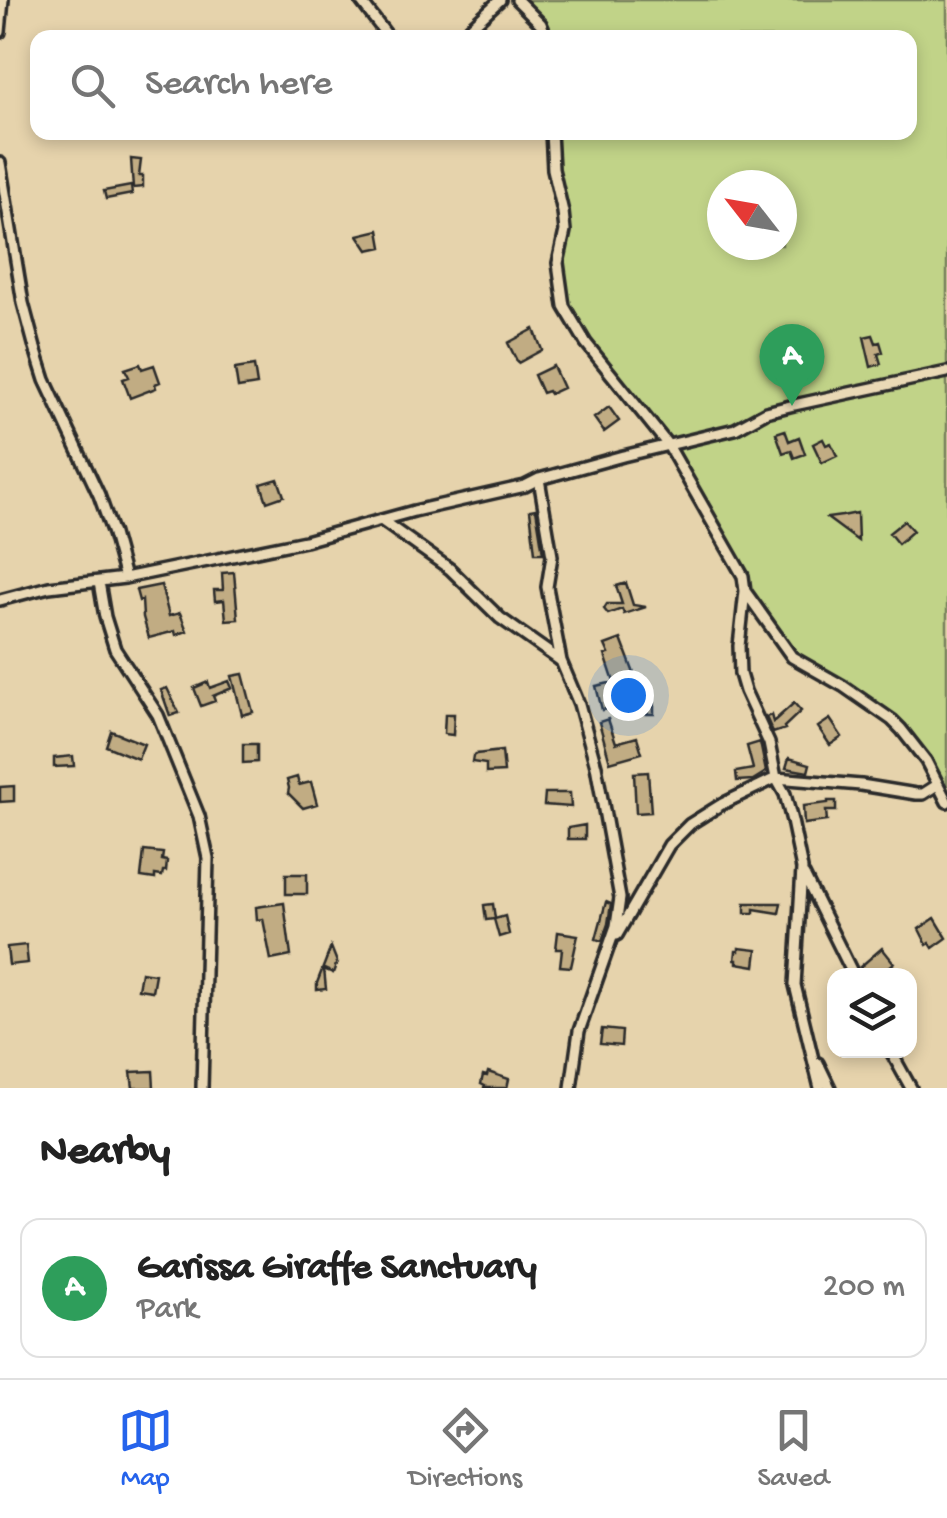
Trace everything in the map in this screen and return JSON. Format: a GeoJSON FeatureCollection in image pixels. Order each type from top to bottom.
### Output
{"type":"FeatureCollection","features":[{"type":"Feature","properties":{"kind":"street"},"geometry":{"type":"LineString","coordinates":[[0,32],[3,0]]}},
{"type":"Feature","properties":{"kind":"street"},"geometry":{"type":"LineString","coordinates":[[360,0],[383,30]]}},
{"type":"Feature","properties":{"kind":"street"},"geometry":{"type":"LineString","coordinates":[[468,30],[500,0]]}},
{"type":"Feature","properties":{"kind":"street"},"geometry":{"type":"LineString","coordinates":[[517,0],[544,30]]}},
{"type":"Feature","properties":{"kind":"street"},"geometry":{"type":"LineString","coordinates":[[551,140],[565,230],[558,263],[564,306],[586,343],[668,445],[742,572],[745,591],[740,674],[769,743],[802,869],[850,968]]}},
{"type":"Feature","properties":{"kind":"street"},"geometry":{"type":"LineString","coordinates":[[0,163],[23,302],[35,348],[45,380],[114,534],[125,578]]}},
{"type":"Feature","properties":{"kind":"street"},"geometry":{"type":"LineString","coordinates":[[0,600],[49,587],[125,578],[305,541],[735,429],[766,412],[794,404],[947,372]]}},
{"type":"Feature","properties":{"kind":"street"},"geometry":{"type":"LineString","coordinates":[[539,479],[552,556],[546,587],[560,661],[586,726],[620,898],[608,951],[578,1031],[571,1088]]}},
{"type":"Feature","properties":{"kind":"street"},"geometry":{"type":"LineString","coordinates":[[381,520],[450,569],[500,618],[560,661]]}},
{"type":"Feature","properties":{"kind":"street"},"geometry":{"type":"LineString","coordinates":[[99,582],[116,649],[158,715],[205,838],[208,858],[202,1088]]}},
{"type":"Feature","properties":{"kind":"street"},"geometry":{"type":"LineString","coordinates":[[745,591],[792,656],[843,686],[902,729],[926,762],[947,802]]}},
{"type":"Feature","properties":{"kind":"street"},"geometry":{"type":"LineString","coordinates":[[608,951],[660,858],[680,832],[722,804],[776,778],[916,794],[938,785]]}},
{"type":"Feature","properties":{"kind":"street"},"geometry":{"type":"LineString","coordinates":[[802,869],[795,985],[820,1088]]}},
{"type":"Feature","properties":{"kind":"street"},"geometry":{"type":"LineString","coordinates":[[809,1044],[830,1088]]}},
{"type":"Feature","properties":{"kind":"street"},"geometry":{"type":"LineString","coordinates":[[894,1058],[911,1088]]}},
{"type":"Feature","properties":{"kind":"green space"},"geometry":{"type":"Polygon","coordinates":[[[517,0],[947,0],[947,802],[901,729],[792,657],[760,609],[668,445],[572,322],[559,284],[565,230],[552,140],[917,140],[917,30],[541,30],[517,0]]]}},
{"type":"Feature","properties":{"kind":"building"},"geometry":{"type":"Polygon","coordinates":[[[131,159],[141,160],[139,176],[143,176],[143,187],[133,188],[131,159]]]}},
{"type":"Feature","properties":{"kind":"building"},"geometry":{"type":"Polygon","coordinates":[[[131,186],[132,194],[106,199],[104,191],[131,186]]]}},
{"type":"Feature","properties":{"kind":"building"},"geometry":{"type":"Polygon","coordinates":[[[379,230],[382,247],[368,250],[358,235],[379,230]]]}},
{"type":"Feature","properties":{"kind":"building"},"geometry":{"type":"Polygon","coordinates":[[[534,329],[542,350],[518,363],[508,343],[534,329]]]}},
{"type":"Feature","properties":{"kind":"building"},"geometry":{"type":"Polygon","coordinates":[[[873,335],[883,352],[878,354],[881,364],[871,367],[864,337],[873,335]]]}},
{"type":"Feature","properties":{"kind":"building"},"geometry":{"type":"Polygon","coordinates":[[[140,364],[142,369],[154,365],[160,382],[155,384],[156,388],[130,398],[123,379],[129,377],[125,369],[140,364]]]}},
{"type":"Feature","properties":{"kind":"building"},"geometry":{"type":"Polygon","coordinates":[[[254,366],[257,385],[238,388],[235,369],[254,366]]]}},
{"type":"Feature","properties":{"kind":"building"},"geometry":{"type":"Polygon","coordinates":[[[553,366],[563,388],[542,393],[534,375],[553,366]]]}},
{"type":"Feature","properties":{"kind":"building"},"geometry":{"type":"Polygon","coordinates":[[[609,407],[619,421],[604,432],[594,418],[609,407]]]}},
{"type":"Feature","properties":{"kind":"building"},"geometry":{"type":"Polygon","coordinates":[[[785,430],[789,441],[799,437],[805,454],[794,458],[791,450],[783,453],[776,433],[785,430]]]}},
{"type":"Feature","properties":{"kind":"building"},"geometry":{"type":"Polygon","coordinates":[[[823,439],[826,445],[831,443],[837,456],[822,463],[813,444],[823,439]]]}},
{"type":"Feature","properties":{"kind":"building"},"geometry":{"type":"Polygon","coordinates":[[[278,479],[284,496],[267,502],[261,484],[278,479]]]}},
{"type":"Feature","properties":{"kind":"building"},"geometry":{"type":"Polygon","coordinates":[[[536,509],[543,553],[535,553],[530,510],[536,509]]]}},
{"type":"Feature","properties":{"kind":"building"},"geometry":{"type":"Polygon","coordinates":[[[857,513],[858,541],[827,518],[842,516],[857,513]]]}},
{"type":"Feature","properties":{"kind":"building"},"geometry":{"type":"Polygon","coordinates":[[[904,521],[913,531],[898,544],[889,533],[904,521]]]}},
{"type":"Feature","properties":{"kind":"building"},"geometry":{"type":"Polygon","coordinates":[[[234,572],[238,619],[226,620],[224,600],[215,601],[214,590],[223,590],[222,573],[234,572]]]}},
{"type":"Feature","properties":{"kind":"building"},"geometry":{"type":"Polygon","coordinates":[[[626,583],[633,605],[646,607],[608,614],[604,609],[607,604],[622,604],[616,586],[626,583]]]}},
{"type":"Feature","properties":{"kind":"building"},"geometry":{"type":"Polygon","coordinates":[[[161,585],[169,616],[180,613],[187,631],[149,638],[142,600],[139,601],[136,590],[161,585]]]}},
{"type":"Feature","properties":{"kind":"building"},"geometry":{"type":"Polygon","coordinates":[[[621,639],[638,684],[623,688],[624,706],[602,710],[596,686],[614,682],[605,645],[621,639]]]}},
{"type":"Feature","properties":{"kind":"building"},"geometry":{"type":"Polygon","coordinates":[[[243,674],[253,712],[242,715],[232,676],[243,674]]]}},
{"type":"Feature","properties":{"kind":"building"},"geometry":{"type":"Polygon","coordinates":[[[644,676],[654,696],[654,714],[646,714],[644,676]]]}},
{"type":"Feature","properties":{"kind":"building"},"geometry":{"type":"Polygon","coordinates":[[[229,681],[232,688],[201,706],[194,688],[208,682],[210,688],[229,681]]]}},
{"type":"Feature","properties":{"kind":"building"},"geometry":{"type":"Polygon","coordinates":[[[167,688],[179,713],[170,716],[161,690],[167,688]]]}},
{"type":"Feature","properties":{"kind":"building"},"geometry":{"type":"Polygon","coordinates":[[[794,703],[801,711],[785,729],[773,733],[766,717],[771,715],[773,722],[794,703]]]}},
{"type":"Feature","properties":{"kind":"building"},"geometry":{"type":"Polygon","coordinates":[[[445,714],[454,714],[453,735],[444,734],[445,714]]]}},
{"type":"Feature","properties":{"kind":"building"},"geometry":{"type":"Polygon","coordinates":[[[608,719],[616,743],[637,737],[642,753],[610,762],[599,722],[608,719]]]}},
{"type":"Feature","properties":{"kind":"building"},"geometry":{"type":"Polygon","coordinates":[[[830,719],[842,737],[830,745],[818,727],[830,719]]]}},
{"type":"Feature","properties":{"kind":"building"},"geometry":{"type":"Polygon","coordinates":[[[111,731],[144,744],[138,759],[106,746],[111,731]]]}},
{"type":"Feature","properties":{"kind":"building"},"geometry":{"type":"Polygon","coordinates":[[[760,742],[766,772],[753,780],[737,781],[736,772],[753,769],[747,746],[760,742]]]}},
{"type":"Feature","properties":{"kind":"building"},"geometry":{"type":"Polygon","coordinates":[[[243,744],[257,744],[257,762],[243,763],[243,744]]]}},
{"type":"Feature","properties":{"kind":"building"},"geometry":{"type":"Polygon","coordinates":[[[502,751],[504,772],[486,773],[486,764],[472,762],[476,754],[502,751]]]}},
{"type":"Feature","properties":{"kind":"building"},"geometry":{"type":"Polygon","coordinates":[[[73,756],[74,766],[54,767],[54,758],[73,756]]]}},
{"type":"Feature","properties":{"kind":"building"},"geometry":{"type":"Polygon","coordinates":[[[789,758],[810,764],[808,772],[786,768],[789,758]]]}},
{"type":"Feature","properties":{"kind":"building"},"geometry":{"type":"Polygon","coordinates":[[[648,772],[651,812],[636,813],[634,773],[648,772]]]}},
{"type":"Feature","properties":{"kind":"building"},"geometry":{"type":"Polygon","coordinates":[[[297,777],[299,785],[311,782],[317,804],[303,808],[288,793],[287,780],[297,777]]]}},
{"type":"Feature","properties":{"kind":"building"},"geometry":{"type":"Polygon","coordinates":[[[14,786],[14,801],[0,802],[0,787],[14,786]]]}},
{"type":"Feature","properties":{"kind":"building"},"geometry":{"type":"Polygon","coordinates":[[[545,793],[570,793],[571,807],[544,805],[545,793]]]}},
{"type":"Feature","properties":{"kind":"building"},"geometry":{"type":"Polygon","coordinates":[[[836,801],[836,811],[826,811],[827,821],[804,824],[803,806],[836,801]]]}},
{"type":"Feature","properties":{"kind":"building"},"geometry":{"type":"Polygon","coordinates":[[[585,825],[585,839],[568,839],[568,828],[585,825]]]}},
{"type":"Feature","properties":{"kind":"building"},"geometry":{"type":"Polygon","coordinates":[[[144,851],[163,853],[162,860],[167,861],[162,876],[141,877],[144,851]]]}},
{"type":"Feature","properties":{"kind":"building"},"geometry":{"type":"Polygon","coordinates":[[[286,874],[307,874],[307,894],[286,894],[286,874]]]}},
{"type":"Feature","properties":{"kind":"building"},"geometry":{"type":"Polygon","coordinates":[[[606,902],[611,904],[602,941],[596,939],[606,902]]]}},
{"type":"Feature","properties":{"kind":"building"},"geometry":{"type":"Polygon","coordinates":[[[284,903],[291,956],[271,960],[263,919],[257,920],[256,907],[284,903]]]}},
{"type":"Feature","properties":{"kind":"building"},"geometry":{"type":"Polygon","coordinates":[[[745,903],[781,903],[779,913],[754,909],[754,913],[745,913],[745,903]]]}},
{"type":"Feature","properties":{"kind":"building"},"geometry":{"type":"Polygon","coordinates":[[[493,904],[495,919],[505,916],[509,934],[499,937],[494,919],[486,920],[484,905],[493,904]]]}},
{"type":"Feature","properties":{"kind":"building"},"geometry":{"type":"Polygon","coordinates":[[[935,918],[947,938],[933,948],[930,943],[927,945],[919,929],[935,918]]]}},
{"type":"Feature","properties":{"kind":"building"},"geometry":{"type":"Polygon","coordinates":[[[558,932],[578,935],[571,967],[560,966],[558,932]]]}},
{"type":"Feature","properties":{"kind":"building"},"geometry":{"type":"Polygon","coordinates":[[[26,945],[28,963],[9,965],[7,947],[26,945]]]}},
{"type":"Feature","properties":{"kind":"building"},"geometry":{"type":"Polygon","coordinates":[[[331,947],[337,962],[333,973],[324,969],[326,989],[317,990],[317,983],[331,947]]]}},
{"type":"Feature","properties":{"kind":"building"},"geometry":{"type":"Polygon","coordinates":[[[739,948],[757,950],[755,966],[737,963],[739,948]]]}},
{"type":"Feature","properties":{"kind":"building"},"geometry":{"type":"Polygon","coordinates":[[[882,948],[894,963],[888,968],[860,967],[882,948]]]}},
{"type":"Feature","properties":{"kind":"building"},"geometry":{"type":"Polygon","coordinates":[[[141,972],[155,974],[152,991],[138,989],[141,972]]]}},
{"type":"Feature","properties":{"kind":"building"},"geometry":{"type":"Polygon","coordinates":[[[602,1029],[622,1031],[621,1046],[600,1044],[602,1029]]]}},
{"type":"Feature","properties":{"kind":"building"},"geometry":{"type":"Polygon","coordinates":[[[153,1071],[154,1088],[133,1088],[131,1072],[153,1071]]]}},
{"type":"Feature","properties":{"kind":"building"},"geometry":{"type":"Polygon","coordinates":[[[488,1072],[509,1079],[507,1088],[484,1088],[483,1075],[488,1072]]]}},
{"type":"Feature","properties":{"kind":"place","name":"Garissa Giraffe Sanctuary"},"geometry":{"type":"Point","coordinates":[792,406]}}]}
